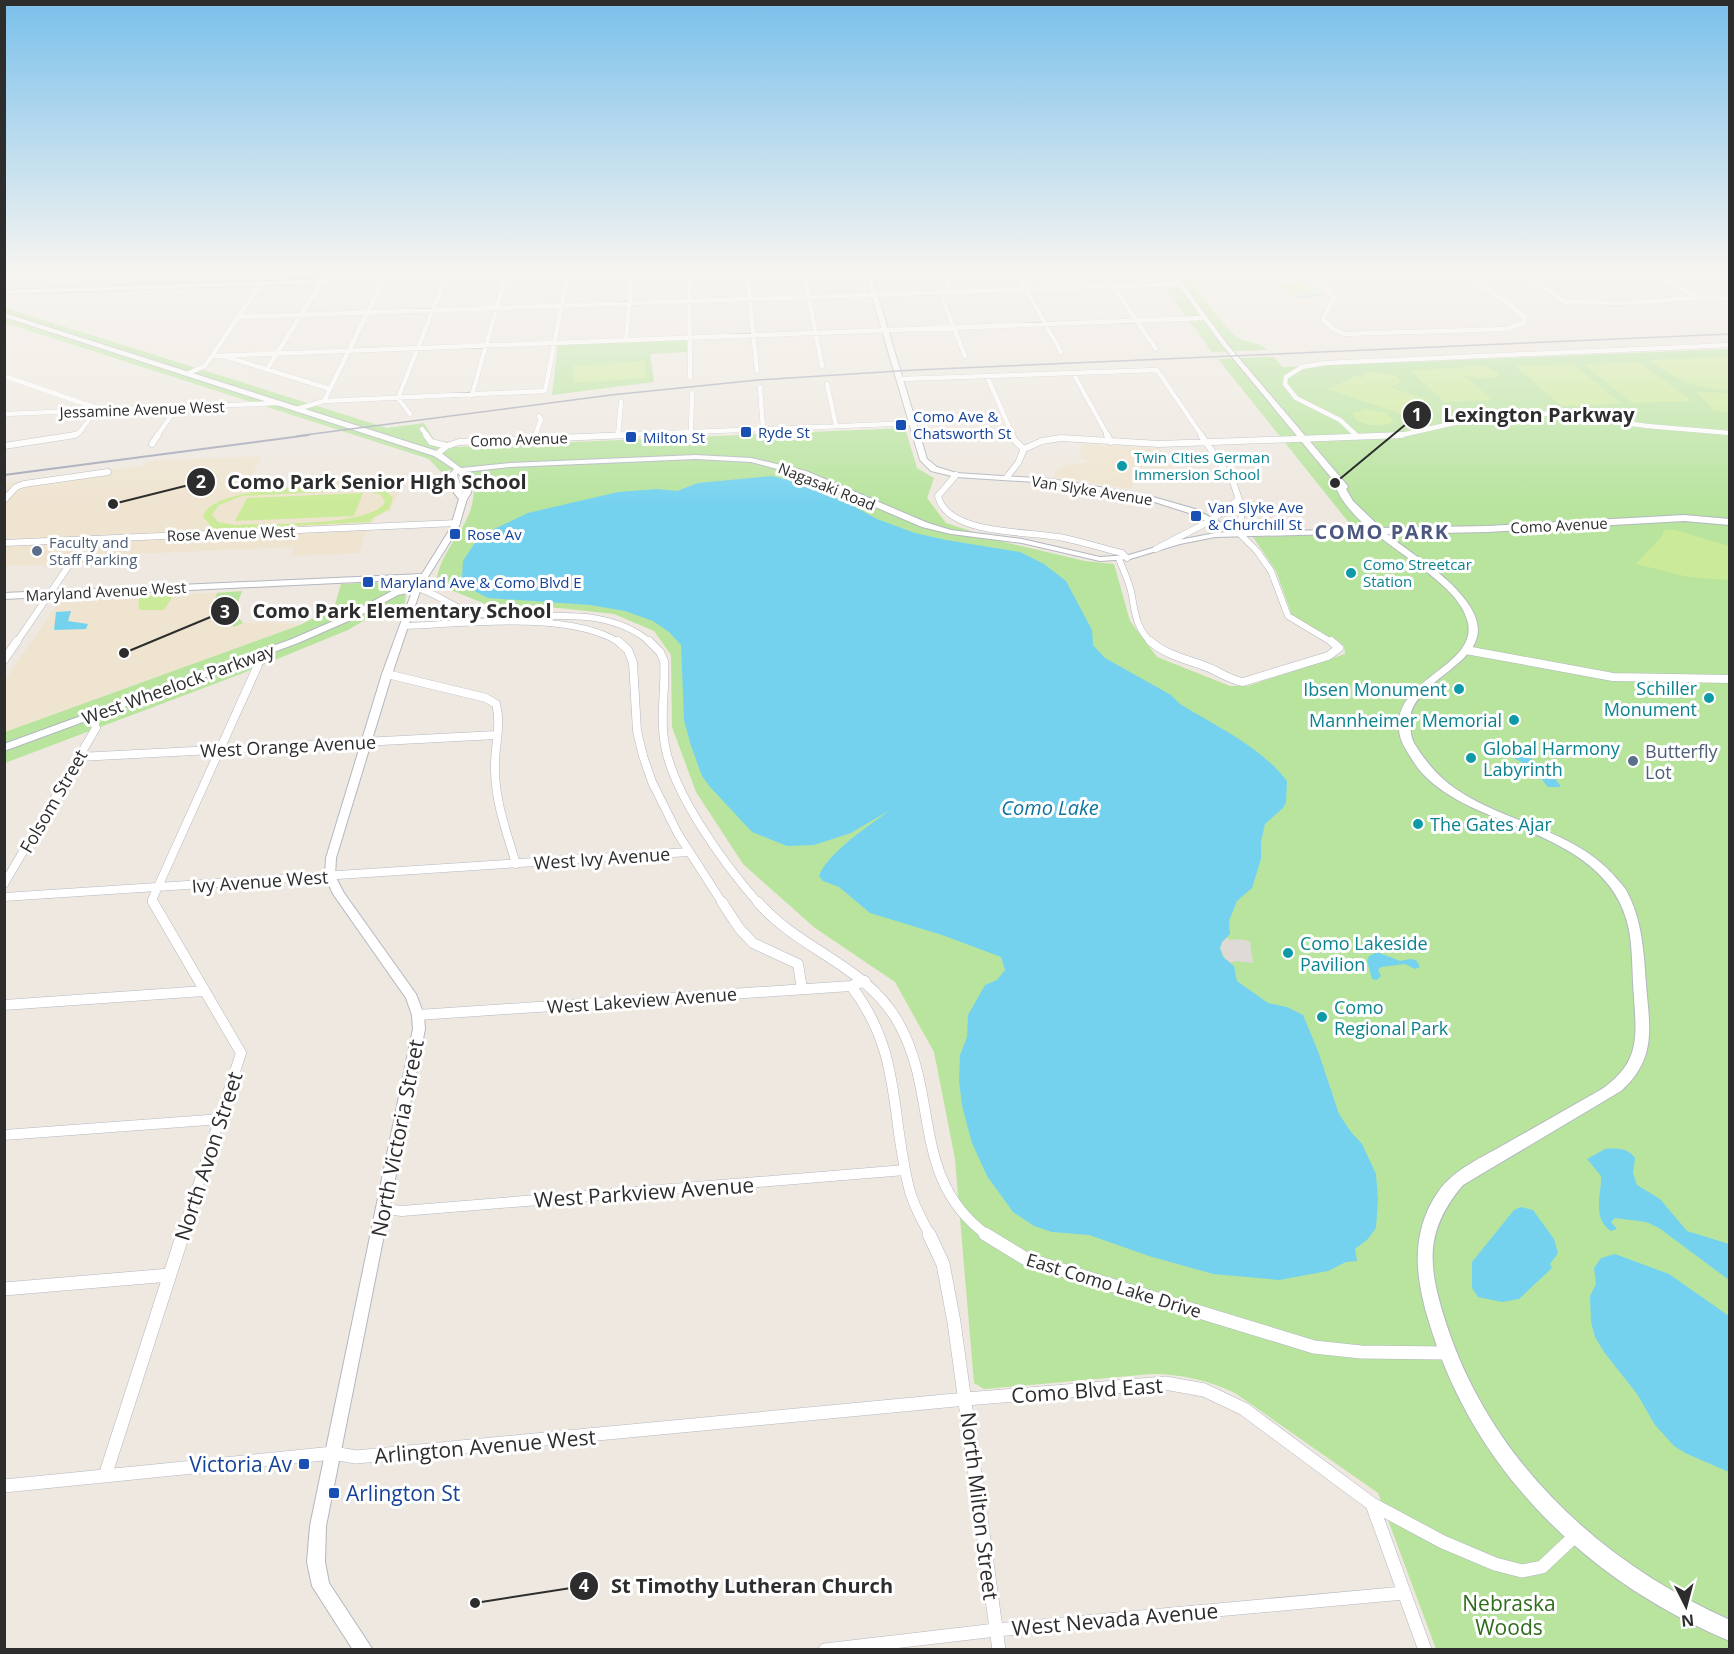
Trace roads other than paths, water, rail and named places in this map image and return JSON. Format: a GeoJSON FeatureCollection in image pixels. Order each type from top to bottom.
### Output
{"type":"FeatureCollection","features":[{"type":"Feature","properties":{"kind":"main road"},"geometry":{"type":"LineString","coordinates":[[1232,350],[1307,438],[1338,482],[1342,492],[1382,531],[1444,583],[1464,607],[1474,626],[1470,646],[1422,688],[1410,702],[1404,722],[1407,742],[1421,765],[1444,786],[1572,847],[1601,869],[1621,891],[1631,910],[1635,929],[1643,1043],[1634,1069],[1618,1086],[1457,1180],[1444,1193],[1428,1224],[1424,1261],[1429,1293],[1446,1353],[1462,1391],[1500,1453],[1527,1486],[1618,1569],[1652,1592],[1730,1631]]}},
{"type":"Feature","properties":{"kind":"main road","name":"Como Avenue"},"geometry":{"type":"LineString","coordinates":[[1382,531],[1488,529],[1671,519],[1730,522]]}},
{"type":"Feature","properties":{"kind":"street"},"geometry":{"type":"LineString","coordinates":[[116,350],[437,454],[466,483],[467,493],[463,499],[457,523],[417,588],[387,674],[331,858],[330,876]]}},
{"type":"Feature","properties":{"kind":"street"},"geometry":{"type":"LineString","coordinates":[[189,373],[205,366],[216,350]]}},
{"type":"Feature","properties":{"kind":"street"},"geometry":{"type":"LineString","coordinates":[[267,369],[281,350]]}},
{"type":"Feature","properties":{"kind":"street"},"geometry":{"type":"LineString","coordinates":[[212,356],[345,350]]}},
{"type":"Feature","properties":{"kind":"street"},"geometry":{"type":"LineString","coordinates":[[324,401],[349,350]]}},
{"type":"Feature","properties":{"kind":"street"},"geometry":{"type":"LineString","coordinates":[[398,398],[418,350]]}},
{"type":"Feature","properties":{"kind":"street"},"geometry":{"type":"LineString","coordinates":[[472,395],[485,350]]}},
{"type":"Feature","properties":{"kind":"street"},"geometry":{"type":"LineString","coordinates":[[297,409],[314,402],[324,401],[544,391],[553,350]]}},
{"type":"Feature","properties":{"kind":"street"},"geometry":{"type":"LineString","coordinates":[[690,350],[690,377]]}},
{"type":"Feature","properties":{"kind":"street"},"geometry":{"type":"LineString","coordinates":[[755,350],[757,371]]}},
{"type":"Feature","properties":{"kind":"street"},"geometry":{"type":"LineString","coordinates":[[819,350],[822,366]]}},
{"type":"Feature","properties":{"kind":"street","name":"Van Slyke Avenue"},"geometry":{"type":"LineString","coordinates":[[891,350],[924,460],[934,469],[956,475],[1007,477],[1127,493],[1169,504],[1210,519],[1240,534]]}},
{"type":"Feature","properties":{"kind":"street"},"geometry":{"type":"LineString","coordinates":[[963,350],[965,356]]}},
{"type":"Feature","properties":{"kind":"street"},"geometry":{"type":"LineString","coordinates":[[1357,436],[1340,420],[1291,394],[1285,384],[1286,376],[1302,367],[1326,363],[1614,350]]}},
{"type":"Feature","properties":{"kind":"street"},"geometry":{"type":"LineString","coordinates":[[220,355],[330,389]]}},
{"type":"Feature","properties":{"kind":"street"},"geometry":{"type":"LineString","coordinates":[[901,380],[1157,370],[1233,482],[1242,508],[1240,534],[1269,567],[1286,615],[1303,628],[1335,643],[1339,648],[1328,656],[1243,682],[1235,681],[1159,649],[1143,635],[1138,626],[1122,553],[1067,539],[991,529],[959,521],[943,510],[938,496],[956,475]]}},
{"type":"Feature","properties":{"kind":"street"},"geometry":{"type":"LineString","coordinates":[[1073,373],[1111,442]]}},
{"type":"Feature","properties":{"kind":"street"},"geometry":{"type":"LineString","coordinates":[[4,376],[94,407],[96,410],[79,433],[73,436],[4,446]]}},
{"type":"Feature","properties":{"kind":"street"},"geometry":{"type":"LineString","coordinates":[[987,376],[1015,441],[1024,449]]}},
{"type":"Feature","properties":{"kind":"street"},"geometry":{"type":"LineString","coordinates":[[827,384],[836,426]]}},
{"type":"Feature","properties":{"kind":"street"},"geometry":{"type":"LineString","coordinates":[[760,387],[764,429]]}},
{"type":"Feature","properties":{"kind":"street"},"geometry":{"type":"LineString","coordinates":[[691,432],[692,393]]}},
{"type":"Feature","properties":{"kind":"street"},"geometry":{"type":"LineString","coordinates":[[398,398],[410,414]]}},
{"type":"Feature","properties":{"kind":"street"},"geometry":{"type":"LineString","coordinates":[[618,435],[621,402]]}},
{"type":"Feature","properties":{"kind":"street","name":"Jessamine Avenue West"},"geometry":{"type":"LineString","coordinates":[[4,414],[279,403]]}},
{"type":"Feature","properties":{"kind":"street"},"geometry":{"type":"LineString","coordinates":[[152,444],[177,407]]}},
{"type":"Feature","properties":{"kind":"street"},"geometry":{"type":"LineString","coordinates":[[1007,477],[1018,463],[1024,449],[1053,439],[1207,443],[1397,436],[1481,417],[1515,413],[1559,414],[1647,426],[1730,433]]}},
{"type":"Feature","properties":{"kind":"street"},"geometry":{"type":"LineString","coordinates":[[534,439],[541,419],[538,416]]}},
{"type":"Feature","properties":{"kind":"street","name":"Como Avenue"},"geometry":{"type":"LineString","coordinates":[[437,454],[447,446],[459,442],[914,423]]}},
{"type":"Feature","properties":{"kind":"street"},"geometry":{"type":"LineString","coordinates":[[422,429],[431,442],[447,446]]}},
{"type":"Feature","properties":{"kind":"street","name":"Nagasaki Road"},"geometry":{"type":"LineString","coordinates":[[530,464],[707,457],[764,462],[803,473],[933,528],[1022,541],[1093,558],[1123,558]]}},
{"type":"Feature","properties":{"kind":"street"},"geometry":{"type":"LineString","coordinates":[[458,473],[493,466],[530,464]]}},
{"type":"Feature","properties":{"kind":"street"},"geometry":{"type":"LineString","coordinates":[[458,473],[530,464]]}},
{"type":"Feature","properties":{"kind":"street"},"geometry":{"type":"LineString","coordinates":[[466,483],[474,475],[492,469]]}},
{"type":"Feature","properties":{"kind":"street"},"geometry":{"type":"LineString","coordinates":[[4,500],[16,487],[24,484],[108,472]]}},
{"type":"Feature","properties":{"kind":"street"},"geometry":{"type":"LineString","coordinates":[[458,473],[458,493],[463,499]]}},
{"type":"Feature","properties":{"kind":"street"},"geometry":{"type":"LineString","coordinates":[[1156,549],[1210,519],[1222,515],[1238,500]]}},
{"type":"Feature","properties":{"kind":"street","name":"Rose Avenue West"},"geometry":{"type":"LineString","coordinates":[[4,543],[457,523]]}},
{"type":"Feature","properties":{"kind":"street"},"geometry":{"type":"LineString","coordinates":[[1123,558],[1193,538],[1240,534],[1382,531]]}},
{"type":"Feature","properties":{"kind":"street"},"geometry":{"type":"LineString","coordinates":[[4,660],[87,539]]}},
{"type":"Feature","properties":{"kind":"street","name":"Maryland Avenue West"},"geometry":{"type":"LineString","coordinates":[[4,596],[423,576]]}},
{"type":"Feature","properties":{"kind":"street"},"geometry":{"type":"LineString","coordinates":[[373,578],[392,583],[397,592]]}},
{"type":"Feature","properties":{"kind":"street","name":"West Wheelock Parkway"},"geometry":{"type":"LineString","coordinates":[[4,748],[254,656],[334,625],[397,592],[417,588]]}},
{"type":"Feature","properties":{"kind":"street","name":"East Como Lake Drive"},"geometry":{"type":"LineString","coordinates":[[417,588],[428,590],[457,608],[472,612],[591,618],[620,625],[644,637],[663,658],[665,746],[671,768],[691,806],[740,881],[762,907],[794,933],[848,966],[865,981],[894,1014],[912,1052],[930,1143],[944,1187],[954,1205],[971,1224],[1026,1259],[1314,1347],[1361,1352],[1446,1353]]}},
{"type":"Feature","properties":{"kind":"street"},"geometry":{"type":"LineString","coordinates":[[404,626],[557,624],[580,626],[617,641],[629,651],[634,667],[633,696],[644,762],[659,801],[688,852],[739,927],[752,942],[788,957],[798,964],[802,989]]}},
{"type":"Feature","properties":{"kind":"street"},"geometry":{"type":"LineString","coordinates":[[1466,650],[1613,677],[1730,679]]}},
{"type":"Feature","properties":{"kind":"street"},"geometry":{"type":"LineString","coordinates":[[157,887],[258,666],[254,656]]}},
{"type":"Feature","properties":{"kind":"street"},"geometry":{"type":"LineString","coordinates":[[387,674],[492,700],[498,709],[493,777],[495,792],[516,864]]}},
{"type":"Feature","properties":{"kind":"street","name":"Folsom Street"},"geometry":{"type":"LineString","coordinates":[[4,884],[96,728],[91,716]]}},
{"type":"Feature","properties":{"kind":"street","name":"West Orange Avenue"},"geometry":{"type":"LineString","coordinates":[[79,757],[496,735]]}},
{"type":"Feature","properties":{"kind":"street","name":"West Ivy Avenue"},"geometry":{"type":"LineString","coordinates":[[516,864],[688,852]]}},
{"type":"Feature","properties":{"kind":"street","name":"Ivy Avenue West"},"geometry":{"type":"LineString","coordinates":[[4,897],[516,864]]}},
{"type":"Feature","properties":{"kind":"street","name":"North Victoria Street"},"geometry":{"type":"LineString","coordinates":[[330,876],[339,894],[412,997],[418,1015],[417,1043],[318,1526],[316,1562],[321,1586],[364,1650]]}},
{"type":"Feature","properties":{"kind":"street","name":"North Avon Street"},"geometry":{"type":"LineString","coordinates":[[105,1476],[222,1119],[241,1053],[152,900],[157,887]]}},
{"type":"Feature","properties":{"kind":"street","name":"West Lakeview Avenue"},"geometry":{"type":"LineString","coordinates":[[418,1015],[851,986],[865,981]]}},
{"type":"Feature","properties":{"kind":"street"},"geometry":{"type":"LineString","coordinates":[[851,986],[872,1015],[890,1064],[909,1192],[938,1250],[946,1273],[966,1399]]}},
{"type":"Feature","properties":{"kind":"street"},"geometry":{"type":"LineString","coordinates":[[4,1005],[204,991]]}},
{"type":"Feature","properties":{"kind":"street"},"geometry":{"type":"LineString","coordinates":[[4,1135],[222,1119]]}},
{"type":"Feature","properties":{"kind":"street","name":"West Parkview Avenue"},"geometry":{"type":"LineString","coordinates":[[384,1209],[402,1211],[905,1170]]}},
{"type":"Feature","properties":{"kind":"street"},"geometry":{"type":"LineString","coordinates":[[4,1289],[170,1275]]}},
{"type":"Feature","properties":{"kind":"street","name":"Como Blvd East"},"geometry":{"type":"LineString","coordinates":[[966,1399],[1150,1383],[1165,1383],[1204,1390],[1244,1409],[1372,1504],[1443,1542],[1496,1564],[1522,1571],[1542,1567],[1577,1534]]}},
{"type":"Feature","properties":{"kind":"street","name":"Arlington Avenue West"},"geometry":{"type":"LineString","coordinates":[[4,1486],[333,1453],[356,1457],[966,1399]]}},
{"type":"Feature","properties":{"kind":"street","name":"North Milton Street"},"geometry":{"type":"LineString","coordinates":[[966,1399],[999,1650]]}},
{"type":"Feature","properties":{"kind":"street"},"geometry":{"type":"LineString","coordinates":[[1372,1504],[1425,1650]]}},
{"type":"Feature","properties":{"kind":"street","name":"West Nevada Avenue"},"geometry":{"type":"LineString","coordinates":[[825,1650],[996,1630],[1404,1593]]}},
{"type":"Feature","properties":{"kind":"water","name":"Como Lake"},"geometry":{"type":"Polygon","coordinates":[[[772,476],[800,483],[842,500],[877,519],[915,533],[1020,552],[1044,564],[1066,581],[1092,630],[1093,645],[1105,658],[1171,695],[1180,704],[1251,747],[1276,768],[1287,781],[1286,802],[1283,808],[1265,824],[1261,842],[1261,859],[1252,888],[1237,901],[1229,921],[1230,934],[1222,942],[1220,948],[1223,957],[1234,966],[1237,981],[1268,1003],[1287,1007],[1303,1015],[1339,1114],[1362,1144],[1376,1174],[1378,1199],[1376,1228],[1367,1240],[1355,1249],[1357,1261],[1346,1262],[1328,1271],[1279,1280],[1213,1274],[1149,1256],[1089,1235],[1052,1232],[1034,1226],[1013,1212],[987,1176],[972,1143],[962,1106],[959,1080],[960,1055],[967,1037],[968,1015],[985,985],[997,980],[1005,970],[1001,957],[942,935],[870,913],[839,887],[823,881],[819,876],[830,858],[890,810],[851,833],[814,845],[787,846],[752,832],[702,776],[684,720],[681,645],[669,632],[653,621],[625,611],[590,605],[488,598],[467,587],[462,579],[463,561],[474,544],[494,529],[528,513],[618,492],[657,489],[677,491],[698,483],[772,476]]]}},
{"type":"Feature","properties":{"kind":"water"},"geometry":{"type":"Polygon","coordinates":[[[71,611],[68,621],[88,624],[86,629],[54,630],[56,612],[71,611]]]}},
{"type":"Feature","properties":{"kind":"water"},"geometry":{"type":"Polygon","coordinates":[[[1501,745],[1535,762],[1561,787],[1548,787],[1532,768],[1503,752],[1501,745]]]}},
{"type":"Feature","properties":{"kind":"water"},"geometry":{"type":"Polygon","coordinates":[[[1377,952],[1400,961],[1416,960],[1420,967],[1415,969],[1405,964],[1381,967],[1378,970],[1381,976],[1377,980],[1372,979],[1367,961],[1369,956],[1377,952]]]}},
{"type":"Feature","properties":{"kind":"water"},"geometry":{"type":"Polygon","coordinates":[[[1605,1149],[1622,1149],[1635,1158],[1633,1173],[1637,1185],[1660,1199],[1687,1231],[1729,1244],[1729,1280],[1659,1228],[1646,1222],[1615,1218],[1611,1222],[1617,1229],[1611,1231],[1605,1226],[1599,1212],[1601,1176],[1587,1159],[1605,1149]]]}},
{"type":"Feature","properties":{"kind":"water"},"geometry":{"type":"Polygon","coordinates":[[[1521,1207],[1533,1210],[1554,1239],[1558,1253],[1550,1264],[1552,1268],[1519,1299],[1502,1302],[1478,1297],[1472,1288],[1472,1262],[1514,1210],[1521,1207]]]}},
{"type":"Feature","properties":{"kind":"water"},"geometry":{"type":"Polygon","coordinates":[[[1615,1254],[1669,1274],[1729,1316],[1729,1472],[1674,1446],[1655,1425],[1637,1394],[1595,1337],[1591,1322],[1590,1296],[1596,1284],[1594,1268],[1601,1258],[1615,1254]]]}},
{"type":"Feature","properties":{"kind":"railway"},"geometry":{"type":"LineString","coordinates":[[297,436],[611,395],[758,380],[914,370],[1363,350]]}},
{"type":"Feature","properties":{"kind":"railway"},"geometry":{"type":"LineString","coordinates":[[4,475],[309,435]]}},
{"type":"Feature","properties":{"kind":"place","name":"Como Ave & Chatsworth St"},"geometry":{"type":"Point","coordinates":[901,425]}},
{"type":"Feature","properties":{"kind":"place","name":"Ryde St"},"geometry":{"type":"Point","coordinates":[746,432]}},
{"type":"Feature","properties":{"kind":"place","name":"Milton St"},"geometry":{"type":"Point","coordinates":[631,437]}},
{"type":"Feature","properties":{"kind":"place","name":"Twin CIties German Immersion School"},"geometry":{"type":"Point","coordinates":[1122,466]}},
{"type":"Feature","properties":{"kind":"place","name":"Lexington Parkway"},"geometry":{"type":"Point","coordinates":[1335,483]}},
{"type":"Feature","properties":{"kind":"place","name":"Como Park Senior HIgh School"},"geometry":{"type":"Point","coordinates":[113,504]}},
{"type":"Feature","properties":{"kind":"place","name":"Van Slyke Ave & Churchill St"},"geometry":{"type":"Point","coordinates":[1196,516]}},
{"type":"Feature","properties":{"kind":"place","name":"Rose Av"},"geometry":{"type":"Point","coordinates":[455,534]}},
{"type":"Feature","properties":{"kind":"place","name":"Faculty and Staff Parking"},"geometry":{"type":"Point","coordinates":[37,551]}},
{"type":"Feature","properties":{"kind":"place","name":"Como Streetcar Station"},"geometry":{"type":"Point","coordinates":[1351,573]}},
{"type":"Feature","properties":{"kind":"place","name":"Maryland Ave & Como Blvd E"},"geometry":{"type":"Point","coordinates":[368,582]}},
{"type":"Feature","properties":{"kind":"place","name":"Como Park Elementary School"},"geometry":{"type":"Point","coordinates":[124,653]}},
{"type":"Feature","properties":{"kind":"place","name":"Ibsen Monument"},"geometry":{"type":"Point","coordinates":[1459,689]}},
{"type":"Feature","properties":{"kind":"place","name":"Schiller Monument"},"geometry":{"type":"Point","coordinates":[1709,698]}},
{"type":"Feature","properties":{"kind":"place","name":"Mannheimer Memorial"},"geometry":{"type":"Point","coordinates":[1514,720]}},
{"type":"Feature","properties":{"kind":"place","name":"Global Harmony Labyrinth"},"geometry":{"type":"Point","coordinates":[1471,758]}},
{"type":"Feature","properties":{"kind":"place","name":"Butterfly Lot"},"geometry":{"type":"Point","coordinates":[1633,761]}},
{"type":"Feature","properties":{"kind":"place","name":"The Gates Ajar"},"geometry":{"type":"Point","coordinates":[1418,824]}},
{"type":"Feature","properties":{"kind":"place","name":"Como Lakeside Pavilion"},"geometry":{"type":"Point","coordinates":[1288,953]}},
{"type":"Feature","properties":{"kind":"place","name":"Como Regional Park"},"geometry":{"type":"Point","coordinates":[1322,1017]}},
{"type":"Feature","properties":{"kind":"place","name":"Victoria Av"},"geometry":{"type":"Point","coordinates":[304,1464]}},
{"type":"Feature","properties":{"kind":"place","name":"Arlington St"},"geometry":{"type":"Point","coordinates":[334,1493]}},
{"type":"Feature","properties":{"kind":"place","name":"St Timothy Lutheran Church"},"geometry":{"type":"Point","coordinates":[475,1603]}},
{"type":"Feature","properties":{"kind":"district","name":"COMO PARK"},"geometry":{"type":"Point","coordinates":[1382,531]}},
{"type":"Feature","properties":{"kind":"park label","name":"Nebraska Woods"},"geometry":{"type":"Point","coordinates":[1509,1615]}}]}
